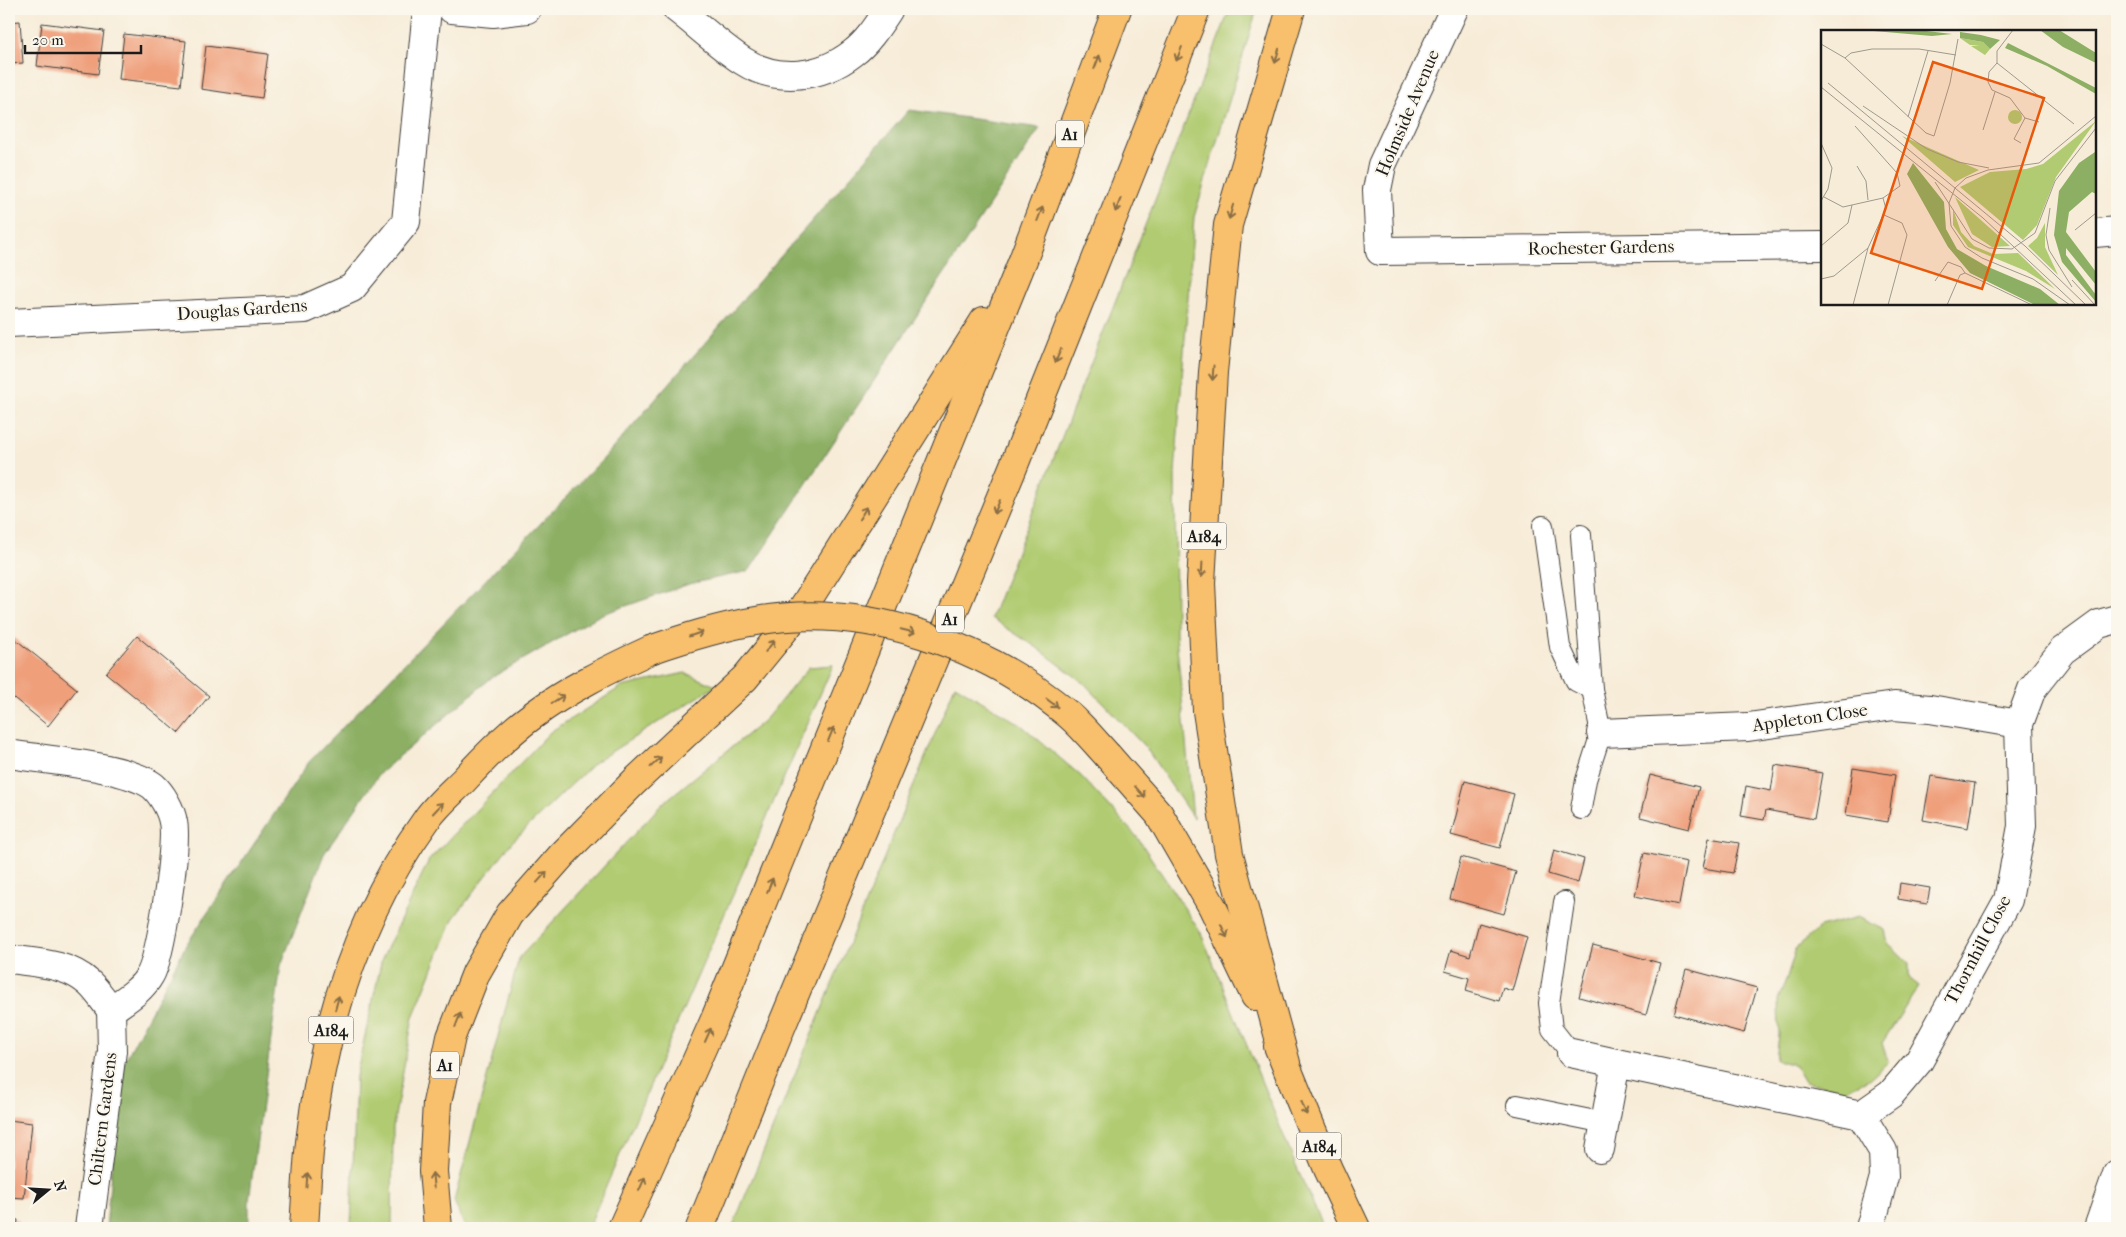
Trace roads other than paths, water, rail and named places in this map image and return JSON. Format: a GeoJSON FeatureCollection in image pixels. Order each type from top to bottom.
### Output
{"type":"FeatureCollection","features":[{"type":"Feature","properties":{"kind":"highway","name":"A1"},"geometry":{"type":"LineString","coordinates":[[622,1228],[716,1019],[1023,260],[1117,9]]}},
{"type":"Feature","properties":{"kind":"highway","name":"A1"},"geometry":{"type":"LineString","coordinates":[[700,1228],[1014,465],[1196,9]]}},
{"type":"Feature","properties":{"kind":"highway","name":"A184"},"geometry":{"type":"LineString","coordinates":[[1286,1063],[1229,854],[1206,711],[1201,583],[1213,372],[1228,225],[1290,9]]}},
{"type":"Feature","properties":{"kind":"highway","name":"A1"},"geometry":{"type":"LineString","coordinates":[[438,1228],[432,1171],[436,1113],[451,1037],[476,973],[510,914],[562,855],[634,782],[745,678],[804,606],[1023,260]]}},
{"type":"Feature","properties":{"kind":"highway","name":"A184"},"geometry":{"type":"LineString","coordinates":[[304,1228],[310,1141],[320,1075],[338,999],[364,928],[396,868],[428,818],[482,761],[531,716],[594,677],[650,650],[712,630],[757,620],[814,617],[869,622],[924,634],[976,654],[1024,682],[1069,716],[1108,756],[1159,814],[1212,906],[1286,1063],[1328,1169],[1356,1228]]}},
{"type":"Feature","properties":{"kind":"street","name":"Douglas Gardens"},"geometry":{"type":"LineString","coordinates":[[9,323],[305,309],[352,288],[406,222],[427,9]]}},
{"type":"Feature","properties":{"kind":"street"},"geometry":{"type":"LineString","coordinates":[[452,9],[493,13],[527,9]]}},
{"type":"Feature","properties":{"kind":"street"},"geometry":{"type":"LineString","coordinates":[[677,9],[743,61],[769,74],[791,76],[812,73],[833,65],[853,53],[869,37],[889,9]]}},
{"type":"Feature","properties":{"kind":"street","name":"Holmside Avenue"},"geometry":{"type":"LineString","coordinates":[[1380,251],[1377,190],[1382,165],[1454,9]]}},
{"type":"Feature","properties":{"kind":"street"},"geometry":{"type":"LineString","coordinates":[[2096,233],[2117,231]]}},
{"type":"Feature","properties":{"kind":"street","name":"Rochester Gardens"},"geometry":{"type":"LineString","coordinates":[[1380,251],[1821,246]]}},
{"type":"Feature","properties":{"kind":"street","name":"Thornhill Close"},"geometry":{"type":"LineString","coordinates":[[1861,1115],[1890,1094],[1919,1061],[2008,900],[2022,826],[2018,724],[2032,689],[2062,651],[2098,624],[2117,619]]}},
{"type":"Feature","properties":{"kind":"street","name":"Appleton Close"},"geometry":{"type":"LineString","coordinates":[[1600,733],[1748,727],[1894,706],[1930,709],[2018,724]]}},
{"type":"Feature","properties":{"kind":"street"},"geometry":{"type":"LineString","coordinates":[[9,754],[102,769],[140,779],[154,787],[165,802],[173,822],[175,846],[158,952],[151,974],[138,991],[111,1010],[91,984],[72,971],[65,968],[9,959]]}},
{"type":"Feature","properties":{"kind":"street","name":"Chiltern Gardens"},"geometry":{"type":"LineString","coordinates":[[89,1228],[112,1051],[111,1010]]}},
{"type":"Feature","properties":{"kind":"street"},"geometry":{"type":"LineString","coordinates":[[1571,1053],[1861,1115],[1883,1151],[1884,1177],[1870,1228]]}},
{"type":"Feature","properties":{"kind":"street"},"geometry":{"type":"LineString","coordinates":[[1600,1149],[1616,1064]]}},
{"type":"Feature","properties":{"kind":"street"},"geometry":{"type":"LineString","coordinates":[[2098,1228],[2117,1174]]}},
{"type":"Feature","properties":{"kind":"lane"},"geometry":{"type":"LineString","coordinates":[[1543,526],[1560,647],[1576,681],[1592,689]]}},
{"type":"Feature","properties":{"kind":"lane"},"geometry":{"type":"LineString","coordinates":[[1581,535],[1592,689],[1600,733],[1586,780],[1581,809]]}},
{"type":"Feature","properties":{"kind":"lane"},"geometry":{"type":"LineString","coordinates":[[1564,902],[1549,1003],[1552,1030],[1571,1053]]}},
{"type":"Feature","properties":{"kind":"lane"},"geometry":{"type":"LineString","coordinates":[[1517,1105],[1605,1123]]}}]}
